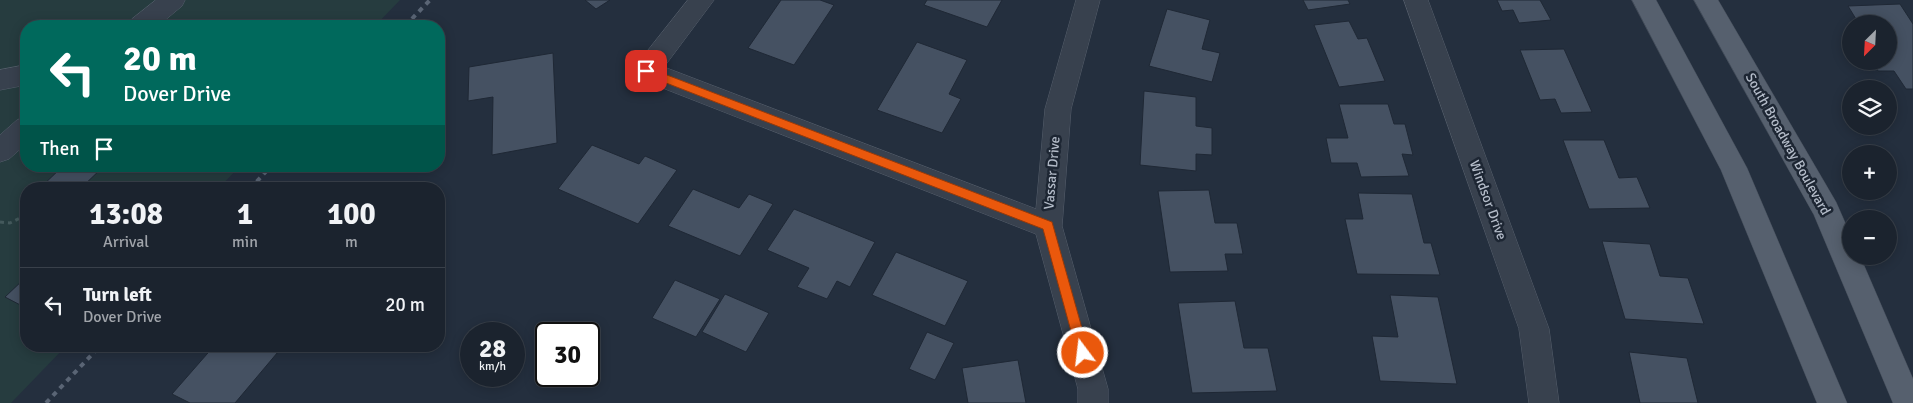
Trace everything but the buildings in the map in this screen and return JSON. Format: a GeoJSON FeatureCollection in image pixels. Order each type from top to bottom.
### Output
{"type":"FeatureCollection","features":[{"type":"Feature","properties":{"kind":"main road"},"geometry":{"type":"LineString","coordinates":[[1644,0],[1734,168],[1832,403]]}},
{"type":"Feature","properties":{"kind":"main road","name":"South Broadway Boulevard"},"geometry":{"type":"LineString","coordinates":[[1706,0],[1826,210],[1908,403]]}},
{"type":"Feature","properties":{"kind":"street"},"geometry":{"type":"LineString","coordinates":[[148,20],[173,0]]}},
{"type":"Feature","properties":{"kind":"street"},"geometry":{"type":"LineString","coordinates":[[702,0],[646,71],[1048,226]]}},
{"type":"Feature","properties":{"kind":"street","name":"Vassar Drive"},"geometry":{"type":"LineString","coordinates":[[1088,0],[1058,109],[1048,226],[1093,389],[1093,403]]}},
{"type":"Feature","properties":{"kind":"street","name":"Windsor Drive"},"geometry":{"type":"LineString","coordinates":[[1416,0],[1534,329],[1544,403]]}},
{"type":"Feature","properties":{"kind":"street"},"geometry":{"type":"LineString","coordinates":[[0,80],[20,76]]}},
{"type":"Feature","properties":{"kind":"street"},"geometry":{"type":"LineString","coordinates":[[0,151],[20,133]]}},
{"type":"Feature","properties":{"kind":"path"},"geometry":{"type":"LineString","coordinates":[[0,222],[10,223],[20,218]]}},
{"type":"Feature","properties":{"kind":"green space"},"geometry":{"type":"Polygon","coordinates":[[[0,0],[400,0],[381,20],[20,20],[20,172],[234,172],[225,182],[20,182],[20,352],[60,352],[11,403],[0,403],[0,0]]]}},
{"type":"Feature","properties":{"kind":"railway"},"geometry":{"type":"LineString","coordinates":[[411,20],[430,0]]}},
{"type":"Feature","properties":{"kind":"railway"},"geometry":{"type":"LineString","coordinates":[[256,182],[266,172]]}},
{"type":"Feature","properties":{"kind":"railway"},"geometry":{"type":"LineString","coordinates":[[46,403],[94,352]]}},
{"type":"Feature","properties":{"kind":"route"},"geometry":{"type":"LineString","coordinates":[[646,71],[1048,226],[1083,353]]}}]}
